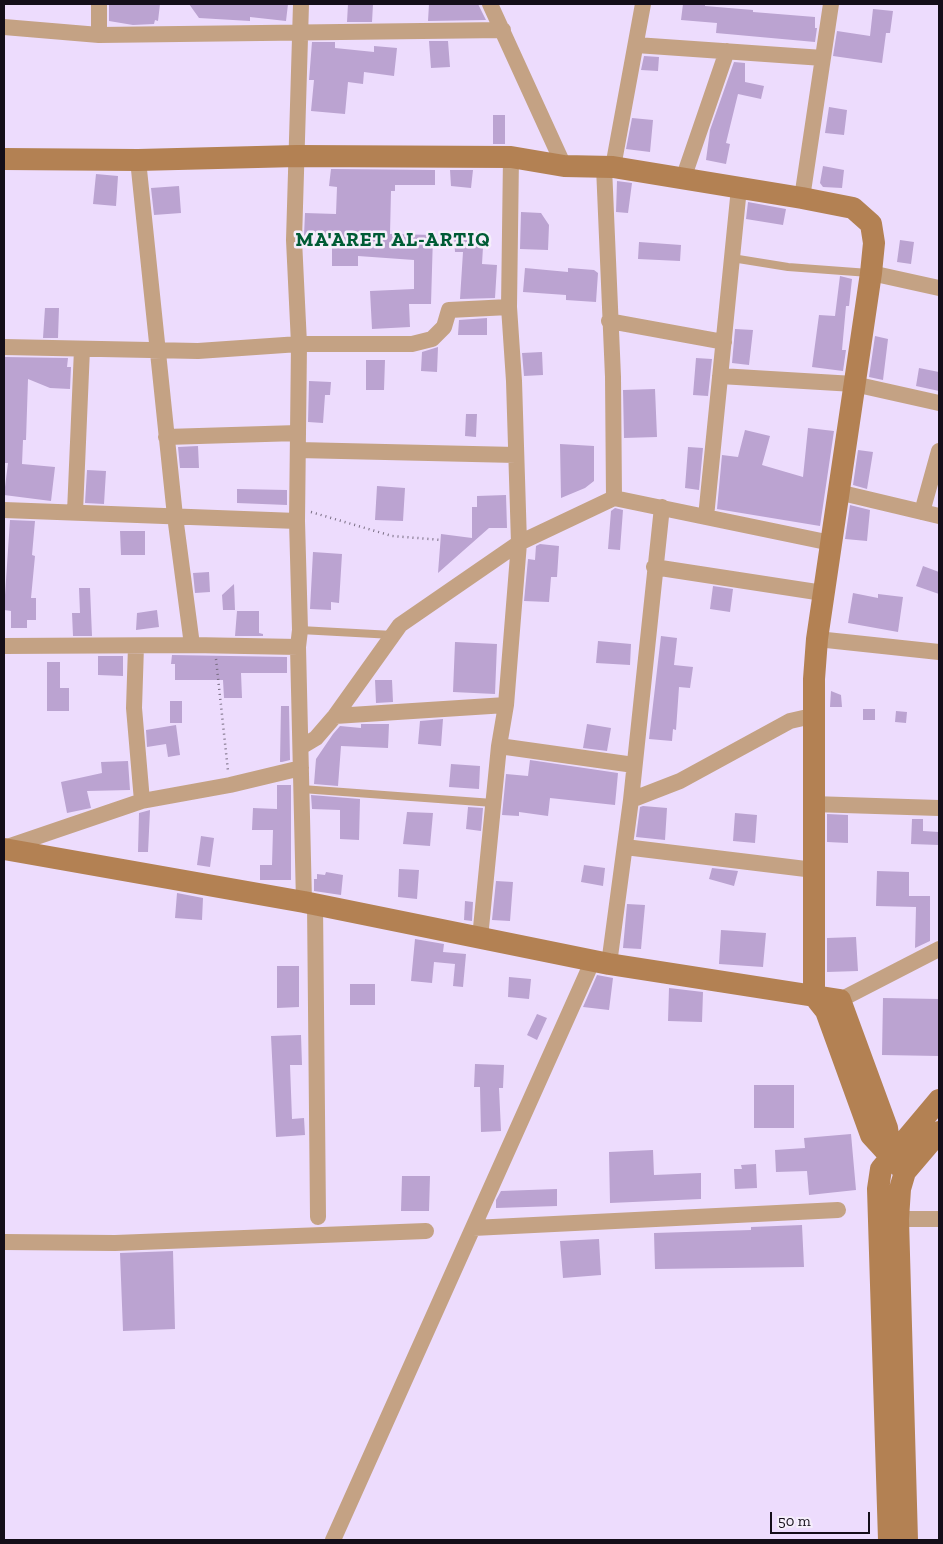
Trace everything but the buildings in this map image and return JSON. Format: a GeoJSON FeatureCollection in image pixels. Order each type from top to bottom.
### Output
{"type":"FeatureCollection","features":[{"type":"Feature","properties":{"kind":"street"},"geometry":{"type":"LineString","coordinates":[[99,4],[99,35]]}},
{"type":"Feature","properties":{"kind":"street"},"geometry":{"type":"LineString","coordinates":[[301,4],[294,240],[299,344],[298,514],[300,630],[298,647],[301,768],[309,903],[318,1217]]}},
{"type":"Feature","properties":{"kind":"street"},"geometry":{"type":"LineString","coordinates":[[490,4],[564,166]]}},
{"type":"Feature","properties":{"kind":"street"},"geometry":{"type":"LineString","coordinates":[[614,498],[613,377],[609,321],[609,167],[636,45],[643,4]]}},
{"type":"Feature","properties":{"kind":"street"},"geometry":{"type":"LineString","coordinates":[[802,198],[831,4]]}},
{"type":"Feature","properties":{"kind":"street"},"geometry":{"type":"LineString","coordinates":[[4,27],[99,35],[503,30]]}},
{"type":"Feature","properties":{"kind":"street"},"geometry":{"type":"LineString","coordinates":[[636,45],[823,58]]}},
{"type":"Feature","properties":{"kind":"street"},"geometry":{"type":"LineString","coordinates":[[682,179],[727,51]]}},
{"type":"Feature","properties":{"kind":"street"},"geometry":{"type":"LineString","coordinates":[[4,159],[138,160],[297,156],[511,158],[564,166],[609,167],[802,198],[853,208],[871,224],[874,243],[871,273],[817,639],[812,716],[814,996],[826,1011],[870,1135],[898,1164]]}},
{"type":"Feature","properties":{"kind":"street"},"geometry":{"type":"LineString","coordinates":[[480,938],[499,746],[506,704],[519,543],[509,306],[511,158]]}},
{"type":"Feature","properties":{"kind":"street"},"geometry":{"type":"LineString","coordinates":[[138,160],[166,437],[192,645]]}},
{"type":"Feature","properties":{"kind":"street"},"geometry":{"type":"LineString","coordinates":[[706,517],[739,188]]}},
{"type":"Feature","properties":{"kind":"street"},"geometry":{"type":"LineString","coordinates":[[871,273],[939,288]]}},
{"type":"Feature","properties":{"kind":"street"},"geometry":{"type":"LineString","coordinates":[[4,348],[198,351],[299,344],[412,344],[432,339],[444,327],[449,310],[509,306]]}},
{"type":"Feature","properties":{"kind":"street"},"geometry":{"type":"LineString","coordinates":[[609,321],[724,342]]}},
{"type":"Feature","properties":{"kind":"street"},"geometry":{"type":"LineString","coordinates":[[75,512],[82,349]]}},
{"type":"Feature","properties":{"kind":"street"},"geometry":{"type":"LineString","coordinates":[[720,376],[854,384],[939,403]]}},
{"type":"Feature","properties":{"kind":"street"},"geometry":{"type":"LineString","coordinates":[[166,437],[298,433]]}},
{"type":"Feature","properties":{"kind":"street"},"geometry":{"type":"LineString","coordinates":[[298,450],[516,455]]}},
{"type":"Feature","properties":{"kind":"street"},"geometry":{"type":"LineString","coordinates":[[922,512],[939,451]]}},
{"type":"Feature","properties":{"kind":"street"},"geometry":{"type":"LineString","coordinates":[[838,492],[939,516]]}},
{"type":"Feature","properties":{"kind":"street"},"geometry":{"type":"LineString","coordinates":[[301,747],[316,738],[335,716],[400,625],[519,543],[614,498],[831,543]]}},
{"type":"Feature","properties":{"kind":"street"},"geometry":{"type":"LineString","coordinates":[[333,1540],[472,1228],[601,962],[625,847],[654,567],[662,508]]}},
{"type":"Feature","properties":{"kind":"street"},"geometry":{"type":"LineString","coordinates":[[4,510],[175,516],[298,514]]}},
{"type":"Feature","properties":{"kind":"street"},"geometry":{"type":"LineString","coordinates":[[654,567],[824,592]]}},
{"type":"Feature","properties":{"kind":"street"},"geometry":{"type":"LineString","coordinates":[[817,639],[939,652]]}},
{"type":"Feature","properties":{"kind":"street"},"geometry":{"type":"LineString","coordinates":[[4,646],[192,645],[298,647]]}},
{"type":"Feature","properties":{"kind":"street"},"geometry":{"type":"LineString","coordinates":[[136,646],[134,708],[142,801]]}},
{"type":"Feature","properties":{"kind":"street"},"geometry":{"type":"LineString","coordinates":[[335,716],[506,704]]}},
{"type":"Feature","properties":{"kind":"street"},"geometry":{"type":"LineString","coordinates":[[631,800],[680,781],[790,721],[812,716]]}},
{"type":"Feature","properties":{"kind":"street"},"geometry":{"type":"LineString","coordinates":[[499,746],[634,765]]}},
{"type":"Feature","properties":{"kind":"street"},"geometry":{"type":"LineString","coordinates":[[4,848],[142,801],[230,785],[301,768]]}},
{"type":"Feature","properties":{"kind":"street"},"geometry":{"type":"LineString","coordinates":[[812,804],[939,808]]}},
{"type":"Feature","properties":{"kind":"street"},"geometry":{"type":"LineString","coordinates":[[625,847],[814,870]]}},
{"type":"Feature","properties":{"kind":"street"},"geometry":{"type":"LineString","coordinates":[[4,848],[309,903],[601,962],[840,1000],[939,949]]}},
{"type":"Feature","properties":{"kind":"street"},"geometry":{"type":"LineString","coordinates":[[840,1000],[887,1128],[898,1164],[907,1540]]}},
{"type":"Feature","properties":{"kind":"street"},"geometry":{"type":"LineString","coordinates":[[898,1164],[939,1100]]}},
{"type":"Feature","properties":{"kind":"street"},"geometry":{"type":"LineString","coordinates":[[889,1540],[878,1189],[881,1169],[898,1164],[939,1132]]}},
{"type":"Feature","properties":{"kind":"street"},"geometry":{"type":"LineString","coordinates":[[472,1228],[838,1210]]}},
{"type":"Feature","properties":{"kind":"street"},"geometry":{"type":"LineString","coordinates":[[898,1219],[939,1219]]}},
{"type":"Feature","properties":{"kind":"street"},"geometry":{"type":"LineString","coordinates":[[4,1238],[4,1242],[115,1243],[426,1231]]}},
{"type":"Feature","properties":{"kind":"lane"},"geometry":{"type":"LineString","coordinates":[[732,258],[788,267],[871,273]]}},
{"type":"Feature","properties":{"kind":"lane"},"geometry":{"type":"LineString","coordinates":[[300,630],[394,634]]}},
{"type":"Feature","properties":{"kind":"lane"},"geometry":{"type":"LineString","coordinates":[[302,789],[493,803]]}},
{"type":"Feature","properties":{"kind":"path"},"geometry":{"type":"LineString","coordinates":[[298,514],[392,536],[442,540]]}},
{"type":"Feature","properties":{"kind":"path"},"geometry":{"type":"LineString","coordinates":[[215,646],[230,785]]}},
{"type":"Feature","properties":{"kind":"district","name":"MA'ARET AL-ARTIQ"},"geometry":{"type":"Point","coordinates":[393,240]}}]}
